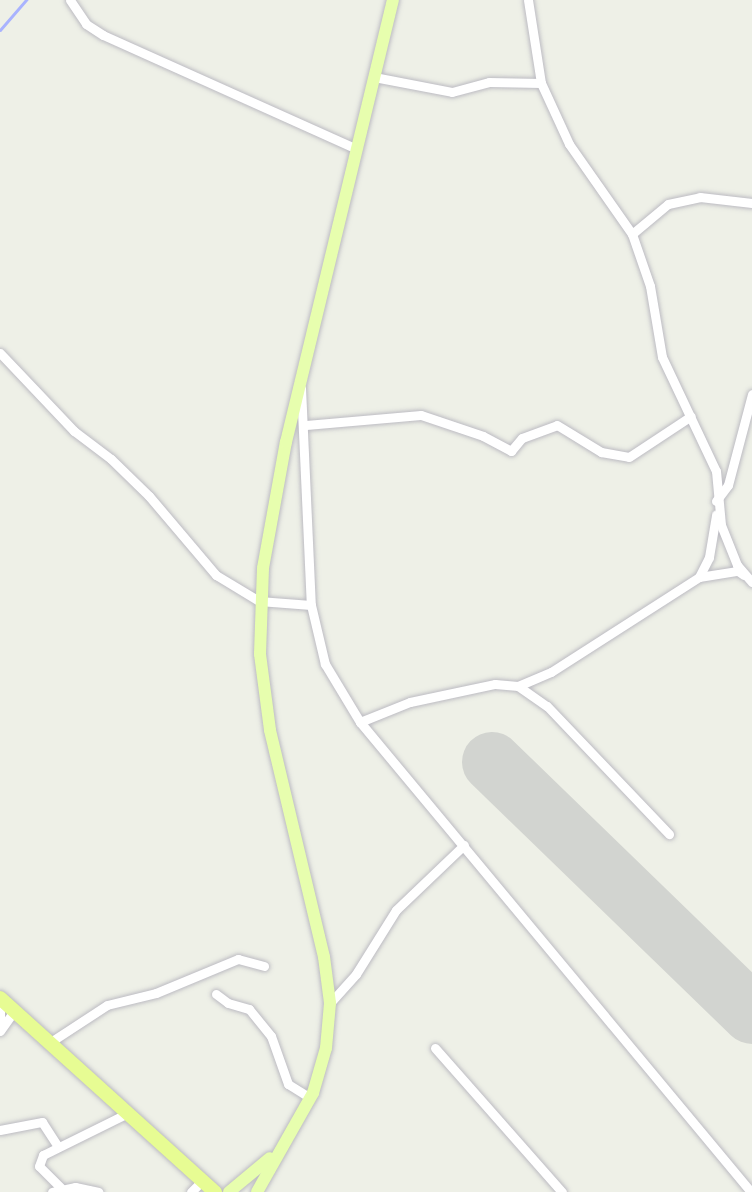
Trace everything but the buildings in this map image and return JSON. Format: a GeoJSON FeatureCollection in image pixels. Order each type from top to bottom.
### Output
{"type":"FeatureCollection","features":[{"type":"Feature","properties":{"kind":"highway"},"geometry":{"type":"LineString","coordinates":[[0,998],[215,1192]]}},
{"type":"Feature","properties":{"kind":"main road"},"geometry":{"type":"LineString","coordinates":[[257,1192],[290,1138],[310,1098],[326,1048],[330,1003],[324,957],[270,730],[259,601],[267,534],[300,382],[393,0]]}},
{"type":"Feature","properties":{"kind":"main road"},"geometry":{"type":"LineString","coordinates":[[229,1192],[248,1181],[290,1138]]}},
{"type":"Feature","properties":{"kind":"street"},"geometry":{"type":"LineString","coordinates":[[71,0],[86,24],[103,35],[357,149]]}},
{"type":"Feature","properties":{"kind":"street"},"geometry":{"type":"LineString","coordinates":[[527,0],[541,83],[569,144],[632,234],[650,286],[662,357],[716,471],[716,501],[709,557],[699,577]]}},
{"type":"Feature","properties":{"kind":"street"},"geometry":{"type":"LineString","coordinates":[[373,77],[452,92],[488,82],[541,83]]}},
{"type":"Feature","properties":{"kind":"street"},"geometry":{"type":"LineString","coordinates":[[632,234],[668,204],[700,197],[752,203]]}},
{"type":"Feature","properties":{"kind":"street"},"geometry":{"type":"LineString","coordinates":[[0,353],[19,379],[149,496],[216,575],[259,601],[311,605]]}},
{"type":"Feature","properties":{"kind":"street"},"geometry":{"type":"LineString","coordinates":[[300,382],[306,425],[311,605],[325,664],[360,722],[464,845],[563,971],[751,1192]]}},
{"type":"Feature","properties":{"kind":"street"},"geometry":{"type":"LineString","coordinates":[[716,501],[728,485],[752,394]]}},
{"type":"Feature","properties":{"kind":"street"},"geometry":{"type":"LineString","coordinates":[[306,425],[421,415],[483,436],[511,451],[522,438],[557,425],[601,452],[629,457],[691,416]]}},
{"type":"Feature","properties":{"kind":"street"},"geometry":{"type":"LineString","coordinates":[[716,501],[737,565],[750,581]]}},
{"type":"Feature","properties":{"kind":"street"},"geometry":{"type":"LineString","coordinates":[[360,722],[448,692],[495,684],[518,686],[551,672],[699,577],[738,571],[750,581]]}},
{"type":"Feature","properties":{"kind":"street"},"geometry":{"type":"LineString","coordinates":[[518,686],[547,706],[669,834]]}},
{"type":"Feature","properties":{"kind":"street"},"geometry":{"type":"LineString","coordinates":[[330,1003],[356,974],[396,910],[464,845]]}},
{"type":"Feature","properties":{"kind":"street"},"geometry":{"type":"LineString","coordinates":[[49,1043],[107,1004],[156,993],[238,959],[264,966]]}},
{"type":"Feature","properties":{"kind":"street"},"geometry":{"type":"LineString","coordinates":[[216,993],[228,1003],[249,1009],[271,1036],[283,1076],[295,1091],[310,1098]]}},
{"type":"Feature","properties":{"kind":"street"},"geometry":{"type":"LineString","coordinates":[[0,1004],[0,1029]]}},
{"type":"Feature","properties":{"kind":"street"},"geometry":{"type":"LineString","coordinates":[[0,1029],[14,1011]]}},
{"type":"Feature","properties":{"kind":"street"},"geometry":{"type":"LineString","coordinates":[[435,1048],[562,1192]]}},
{"type":"Feature","properties":{"kind":"street"},"geometry":{"type":"LineString","coordinates":[[98,1192],[57,1190],[40,1166],[43,1154],[57,1145],[69,1144],[127,1114]]}},
{"type":"Feature","properties":{"kind":"street"},"geometry":{"type":"LineString","coordinates":[[0,1129],[42,1122],[57,1145]]}},
{"type":"Feature","properties":{"kind":"street"},"geometry":{"type":"LineString","coordinates":[[191,1192],[202,1181]]}},
{"type":"Feature","properties":{"kind":"waterway"},"geometry":{"type":"LineString","coordinates":[[0,30],[26,0]]}},
{"type":"Feature","properties":{"kind":"runway"},"geometry":{"type":"LineString","coordinates":[[492,762],[752,1014]]}}]}
